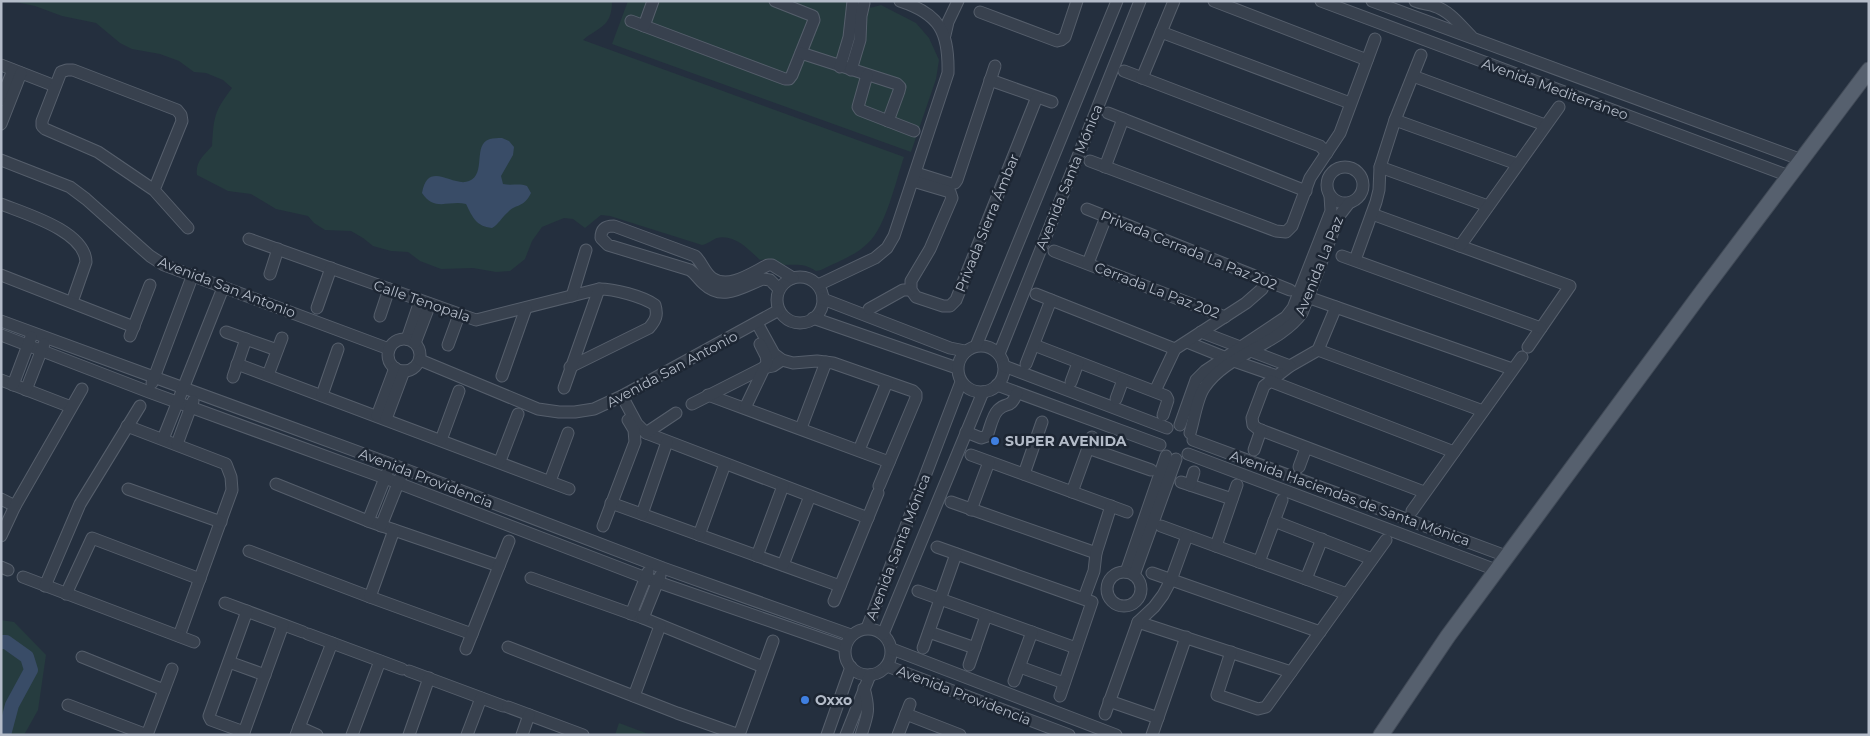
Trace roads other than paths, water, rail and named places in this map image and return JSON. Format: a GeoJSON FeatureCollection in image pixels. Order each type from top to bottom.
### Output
{"type":"FeatureCollection","features":[{"type":"Feature","properties":{"kind":"main road"},"geometry":{"type":"LineString","coordinates":[[1381,735],[1448,636],[1506,556],[1869,70]]}},
{"type":"Feature","properties":{"kind":"street"},"geometry":{"type":"LineString","coordinates":[[644,26],[653,1]]}},
{"type":"Feature","properties":{"kind":"street"},"geometry":{"type":"LineString","coordinates":[[631,21],[785,80],[789,79],[792,75],[814,16],[775,1]]}},
{"type":"Feature","properties":{"kind":"street"},"geometry":{"type":"LineString","coordinates":[[818,285],[868,262],[887,248],[894,236],[948,73],[949,54],[944,34],[936,20],[924,11],[900,1]]}},
{"type":"Feature","properties":{"kind":"street"},"geometry":{"type":"LineString","coordinates":[[912,5],[929,1]]}},
{"type":"Feature","properties":{"kind":"street"},"geometry":{"type":"LineString","coordinates":[[944,34],[958,1]]}},
{"type":"Feature","properties":{"kind":"street"},"geometry":{"type":"LineString","coordinates":[[980,12],[1057,41],[1065,37],[1077,1]]}},
{"type":"Feature","properties":{"kind":"street","name":"Avenida Santa Mónica"},"geometry":{"type":"LineString","coordinates":[[976,346],[1117,1]]}},
{"type":"Feature","properties":{"kind":"street","name":"Avenida Santa Mónica"},"geometry":{"type":"LineString","coordinates":[[999,354],[1140,1]]}},
{"type":"Feature","properties":{"kind":"street"},"geometry":{"type":"LineString","coordinates":[[1142,78],[1174,1]]}},
{"type":"Feature","properties":{"kind":"street"},"geometry":{"type":"LineString","coordinates":[[1214,1],[1367,60]]}},
{"type":"Feature","properties":{"kind":"street","name":"Avenida Mediterráneo"},"geometry":{"type":"LineString","coordinates":[[1321,1],[1789,176]]}},
{"type":"Feature","properties":{"kind":"street","name":"Avenida Mediterráneo"},"geometry":{"type":"LineString","coordinates":[[1372,1],[1802,160]]}},
{"type":"Feature","properties":{"kind":"street","name":"Avenida Mediterráneo"},"geometry":{"type":"LineString","coordinates":[[1415,1],[1443,10],[1458,20],[1474,39]]}},
{"type":"Feature","properties":{"kind":"street"},"geometry":{"type":"LineString","coordinates":[[840,66],[861,16],[862,2]]}},
{"type":"Feature","properties":{"kind":"street"},"geometry":{"type":"LineString","coordinates":[[851,70],[856,30]]}},
{"type":"Feature","properties":{"kind":"street"},"geometry":{"type":"LineString","coordinates":[[1161,32],[1350,103]]}},
{"type":"Feature","properties":{"kind":"street"},"geometry":{"type":"LineString","coordinates":[[1090,161],[1281,233],[1286,232],[1292,226],[1310,178],[1340,133],[1375,39]]}},
{"type":"Feature","properties":{"kind":"street"},"geometry":{"type":"LineString","coordinates":[[801,53],[897,84],[900,87],[888,121]]}},
{"type":"Feature","properties":{"kind":"street"},"geometry":{"type":"LineString","coordinates":[[1355,260],[1376,202],[1379,190],[1380,166],[1420,55]]}},
{"type":"Feature","properties":{"kind":"street"},"geometry":{"type":"LineString","coordinates":[[1,65],[55,86]]}},
{"type":"Feature","properties":{"kind":"street"},"geometry":{"type":"LineString","coordinates":[[914,177],[951,184],[955,183],[995,66]]}},
{"type":"Feature","properties":{"kind":"street"},"geometry":{"type":"LineString","coordinates":[[154,190],[182,121],[181,115],[177,110],[72,70],[61,72],[42,121],[42,126],[98,152],[154,190],[188,228]]}},
{"type":"Feature","properties":{"kind":"street"},"geometry":{"type":"LineString","coordinates":[[1,100],[17,71]]}},
{"type":"Feature","properties":{"kind":"street"},"geometry":{"type":"LineString","coordinates":[[1,124],[17,71]]}},
{"type":"Feature","properties":{"kind":"street"},"geometry":{"type":"LineString","coordinates":[[1124,71],[1320,146],[1327,153]]}},
{"type":"Feature","properties":{"kind":"street"},"geometry":{"type":"LineString","coordinates":[[866,75],[858,107],[860,110],[914,131]]}},
{"type":"Feature","properties":{"kind":"street"},"geometry":{"type":"LineString","coordinates":[[1413,76],[1545,125]]}},
{"type":"Feature","properties":{"kind":"street"},"geometry":{"type":"LineString","coordinates":[[990,80],[1052,102]]}},
{"type":"Feature","properties":{"kind":"street"},"geometry":{"type":"LineString","coordinates":[[1605,107],[1612,90]]}},
{"type":"Feature","properties":{"kind":"street","name":"Privada Sierra Ámbar"},"geometry":{"type":"LineString","coordinates":[[911,290],[916,297],[943,306],[950,306],[956,300],[1037,97]]}},
{"type":"Feature","properties":{"kind":"street"},"geometry":{"type":"LineString","coordinates":[[1460,246],[1559,107]]}},
{"type":"Feature","properties":{"kind":"street"},"geometry":{"type":"LineString","coordinates":[[1108,113],[1306,191]]}},
{"type":"Feature","properties":{"kind":"street"},"geometry":{"type":"LineString","coordinates":[[1105,167],[1123,120]]}},
{"type":"Feature","properties":{"kind":"street"},"geometry":{"type":"LineString","coordinates":[[1395,120],[1517,164]]}},
{"type":"Feature","properties":{"kind":"street"},"geometry":{"type":"LineString","coordinates":[[1063,130],[1084,139]]}},
{"type":"Feature","properties":{"kind":"street","name":"Avenida San Antonio"},"geometry":{"type":"LineString","coordinates":[[1,160],[70,187],[150,256],[164,265],[390,349]]}},
{"type":"Feature","properties":{"kind":"street"},"geometry":{"type":"LineString","coordinates":[[1320,164],[1330,169],[1343,168],[1354,170],[1362,180],[1363,186],[1354,200]]}},
{"type":"Feature","properties":{"kind":"street"},"geometry":{"type":"LineString","coordinates":[[1380,166],[1488,206]]}},
{"type":"Feature","properties":{"kind":"street"},"geometry":{"type":"LineString","coordinates":[[1329,192],[1329,177],[1337,169]]}},
{"type":"Feature","properties":{"kind":"street"},"geometry":{"type":"LineString","coordinates":[[869,309],[903,290],[911,290],[912,281],[930,249],[952,198],[950,192],[914,177]]}},
{"type":"Feature","properties":{"kind":"street"},"geometry":{"type":"LineString","coordinates":[[1310,178],[1322,183],[1335,200],[1343,203],[1354,200],[1376,202]]}},
{"type":"Feature","properties":{"kind":"street"},"geometry":{"type":"LineString","coordinates":[[1363,186],[1379,190]]}},
{"type":"Feature","properties":{"kind":"street","name":"Avenida La Paz"},"geometry":{"type":"LineString","coordinates":[[1180,426],[1196,380],[1205,371],[1244,349],[1286,317],[1293,308],[1330,211],[1329,192]]}},
{"type":"Feature","properties":{"kind":"street","name":"Avenida La Paz"},"geometry":{"type":"LineString","coordinates":[[1244,349],[1295,323],[1302,314],[1339,216],[1354,200]]}},
{"type":"Feature","properties":{"kind":"street"},"geometry":{"type":"LineString","coordinates":[[1,204],[62,229],[82,249],[86,255],[86,262],[72,302]]}},
{"type":"Feature","properties":{"kind":"street","name":"Privada Cerrada La Paz 202"},"geometry":{"type":"LineString","coordinates":[[1087,209],[1290,290]]}},
{"type":"Feature","properties":{"kind":"street"},"geometry":{"type":"LineString","coordinates":[[1372,214],[1570,286],[1412,511]]}},
{"type":"Feature","properties":{"kind":"street","name":"Cerrada La Paz 202"},"geometry":{"type":"LineString","coordinates":[[1088,263],[1106,217]]}},
{"type":"Feature","properties":{"kind":"street"},"geometry":{"type":"LineString","coordinates":[[779,289],[770,280],[751,278],[731,282],[712,278],[700,260],[690,254],[614,226],[608,226],[601,233],[603,242],[608,245],[684,268],[696,274],[704,284],[714,290],[737,291],[751,278],[768,265],[772,265],[793,278]]}},
{"type":"Feature","properties":{"kind":"street","name":"Calle Tenopala"},"geometry":{"type":"LineString","coordinates":[[249,239],[476,320],[598,289],[607,289],[648,301],[655,305],[657,314],[655,322],[649,328],[570,367]]}},
{"type":"Feature","properties":{"kind":"street"},"geometry":{"type":"LineString","coordinates":[[270,274],[278,249]]}},
{"type":"Feature","properties":{"kind":"street"},"geometry":{"type":"LineString","coordinates":[[572,296],[586,250]]}},
{"type":"Feature","properties":{"kind":"street","name":"Cerrada La Paz 202"},"geometry":{"type":"LineString","coordinates":[[1054,250],[1225,317]]}},
{"type":"Feature","properties":{"kind":"street"},"geometry":{"type":"LineString","coordinates":[[684,268],[690,254]]}},
{"type":"Feature","properties":{"kind":"street"},"geometry":{"type":"LineString","coordinates":[[1342,256],[1541,328]]}},
{"type":"Feature","properties":{"kind":"street"},"geometry":{"type":"LineString","coordinates":[[317,308],[331,268]]}},
{"type":"Feature","properties":{"kind":"street"},"geometry":{"type":"LineString","coordinates":[[1,275],[72,302],[132,331],[150,285]]}},
{"type":"Feature","properties":{"kind":"street"},"geometry":{"type":"LineString","coordinates":[[149,392],[192,277]]}},
{"type":"Feature","properties":{"kind":"street"},"geometry":{"type":"LineString","coordinates":[[806,278],[818,285],[823,299],[818,313],[813,318],[806,322],[798,322],[784,317],[779,310],[777,296],[779,289],[787,280],[806,278]]}},
{"type":"Feature","properties":{"kind":"street","name":"Cerrada La Paz 202"},"geometry":{"type":"LineString","coordinates":[[1175,350],[1256,295],[1266,281]]}},
{"type":"Feature","properties":{"kind":"street"},"geometry":{"type":"LineString","coordinates":[[163,439],[223,288]]}},
{"type":"Feature","properties":{"kind":"street"},"geometry":{"type":"LineString","coordinates":[[380,316],[389,289]]}},
{"type":"Feature","properties":{"kind":"street"},"geometry":{"type":"LineString","coordinates":[[564,388],[598,289]]}},
{"type":"Feature","properties":{"kind":"street"},"geometry":{"type":"LineString","coordinates":[[1036,294],[1175,350],[1155,391]]}},
{"type":"Feature","properties":{"kind":"street"},"geometry":{"type":"LineString","coordinates":[[823,299],[950,348],[965,351]]}},
{"type":"Feature","properties":{"kind":"street"},"geometry":{"type":"LineString","coordinates":[[1313,299],[1512,369]]}},
{"type":"Feature","properties":{"kind":"street"},"geometry":{"type":"LineString","coordinates":[[1026,364],[1051,300]]}},
{"type":"Feature","properties":{"kind":"street"},"geometry":{"type":"LineString","coordinates":[[411,341],[425,302]]}},
{"type":"Feature","properties":{"kind":"street"},"geometry":{"type":"LineString","coordinates":[[502,376],[526,308]]}},
{"type":"Feature","properties":{"kind":"street"},"geometry":{"type":"LineString","coordinates":[[1336,308],[1318,350],[1290,366],[1264,386],[1252,418],[1253,425],[1306,448],[1424,492]]}},
{"type":"Feature","properties":{"kind":"street","name":"Avenida San Antonio"},"geometry":{"type":"LineString","coordinates":[[420,360],[538,408],[558,412],[575,412],[594,409],[620,398],[779,310]]}},
{"type":"Feature","properties":{"kind":"street"},"geometry":{"type":"LineString","coordinates":[[448,345],[459,315]]}},
{"type":"Feature","properties":{"kind":"street"},"geometry":{"type":"LineString","coordinates":[[813,318],[957,368]]}},
{"type":"Feature","properties":{"kind":"street","name":"Avenida Providencia"},"geometry":{"type":"LineString","coordinates":[[1,321],[404,469],[652,564],[851,635]]}},
{"type":"Feature","properties":{"kind":"street"},"geometry":{"type":"LineString","coordinates":[[754,325],[774,354],[782,360],[826,362],[913,391],[916,394],[834,601]]}},
{"type":"Feature","properties":{"kind":"street"},"geometry":{"type":"LineString","coordinates":[[745,408],[767,362],[754,325]]}},
{"type":"Feature","properties":{"kind":"street"},"geometry":{"type":"LineString","coordinates":[[226,332],[277,350]]}},
{"type":"Feature","properties":{"kind":"street","name":"Cerrada La Paz 202"},"geometry":{"type":"LineString","coordinates":[[1201,332],[1290,366]]}},
{"type":"Feature","properties":{"kind":"street"},"geometry":{"type":"LineString","coordinates":[[13,385],[33,333]]}},
{"type":"Feature","properties":{"kind":"street","name":"Avenida Providencia"},"geometry":{"type":"LineString","coordinates":[[1,334],[178,403],[385,478],[646,578],[845,647]]}},
{"type":"Feature","properties":{"kind":"street"},"geometry":{"type":"LineString","coordinates":[[26,390],[46,338]]}},
{"type":"Feature","properties":{"kind":"street"},"geometry":{"type":"LineString","coordinates":[[268,375],[282,338]]}},
{"type":"Feature","properties":{"kind":"street"},"geometry":{"type":"LineString","coordinates":[[233,377],[246,339]]}},
{"type":"Feature","properties":{"kind":"street"},"geometry":{"type":"LineString","coordinates":[[400,340],[411,341],[420,351],[420,360],[414,368],[399,370],[389,360],[390,349],[394,343],[400,340]]}},
{"type":"Feature","properties":{"kind":"street"},"geometry":{"type":"LineString","coordinates":[[1187,342],[1454,452]]}},
{"type":"Feature","properties":{"kind":"street"},"geometry":{"type":"LineString","coordinates":[[1034,345],[1168,397],[1163,416]]}},
{"type":"Feature","properties":{"kind":"street"},"geometry":{"type":"LineString","coordinates":[[976,346],[990,347],[999,354],[1004,366],[1002,379],[991,390],[983,392],[975,392],[967,388],[961,382],[957,368],[960,357],[965,351],[976,346]]}},
{"type":"Feature","properties":{"kind":"street"},"geometry":{"type":"LineString","coordinates":[[322,395],[338,349]]}},
{"type":"Feature","properties":{"kind":"street"},"geometry":{"type":"LineString","coordinates":[[1318,350],[1483,410]]}},
{"type":"Feature","properties":{"kind":"street","name":"Avenida La Paz"},"geometry":{"type":"LineString","coordinates":[[1192,436],[1202,390],[1229,359]]}},
{"type":"Feature","properties":{"kind":"street"},"geometry":{"type":"LineString","coordinates":[[692,404],[782,360]]}},
{"type":"Feature","properties":{"kind":"street"},"geometry":{"type":"LineString","coordinates":[[801,428],[826,362]]}},
{"type":"Feature","properties":{"kind":"street"},"geometry":{"type":"LineString","coordinates":[[1071,382],[1078,363]]}},
{"type":"Feature","properties":{"kind":"street"},"geometry":{"type":"LineString","coordinates":[[237,364],[569,488]]}},
{"type":"Feature","properties":{"kind":"street"},"geometry":{"type":"LineString","coordinates":[[1004,366],[1167,428]]}},
{"type":"Feature","properties":{"kind":"street"},"geometry":{"type":"LineString","coordinates":[[381,417],[399,370]]}},
{"type":"Feature","properties":{"kind":"street"},"geometry":{"type":"LineString","coordinates":[[1116,399],[1123,380]]}},
{"type":"Feature","properties":{"kind":"street"},"geometry":{"type":"LineString","coordinates":[[2,381],[71,407]]}},
{"type":"Feature","properties":{"kind":"street"},"geometry":{"type":"LineString","coordinates":[[859,450],[887,382]]}},
{"type":"Feature","properties":{"kind":"street","name":"Avenida Santa Mónica"},"geometry":{"type":"LineString","coordinates":[[867,628],[961,382]]}},
{"type":"Feature","properties":{"kind":"street"},"geometry":{"type":"LineString","coordinates":[[997,385],[1160,445]]}},
{"type":"Feature","properties":{"kind":"street"},"geometry":{"type":"LineString","coordinates":[[1,536],[15,506],[82,390]]}},
{"type":"Feature","properties":{"kind":"street"},"geometry":{"type":"LineString","coordinates":[[442,440],[459,391]]}},
{"type":"Feature","properties":{"kind":"street","name":"Avenida Santa Mónica"},"geometry":{"type":"LineString","coordinates":[[883,634],[983,392]]}},
{"type":"Feature","properties":{"kind":"street"},"geometry":{"type":"LineString","coordinates":[[966,432],[981,438],[987,436],[996,412],[1000,408],[1010,405],[1017,393]]}},
{"type":"Feature","properties":{"kind":"street"},"geometry":{"type":"LineString","coordinates":[[177,444],[196,394]]}},
{"type":"Feature","properties":{"kind":"street"},"geometry":{"type":"LineString","coordinates":[[708,395],[890,462]]}},
{"type":"Feature","properties":{"kind":"street"},"geometry":{"type":"LineString","coordinates":[[620,398],[637,424],[646,433],[868,518]]}},
{"type":"Feature","properties":{"kind":"street"},"geometry":{"type":"LineString","coordinates":[[603,526],[635,442],[634,430],[620,398]]}},
{"type":"Feature","properties":{"kind":"street"},"geometry":{"type":"LineString","coordinates":[[45,586],[80,504],[140,406]]}},
{"type":"Feature","properties":{"kind":"street"},"geometry":{"type":"LineString","coordinates":[[646,433],[676,413]]}},
{"type":"Feature","properties":{"kind":"street"},"geometry":{"type":"LineString","coordinates":[[500,461],[518,414]]}},
{"type":"Feature","properties":{"kind":"street"},"geometry":{"type":"LineString","coordinates":[[1024,474],[1042,422]]}},
{"type":"Feature","properties":{"kind":"street"},"geometry":{"type":"LineString","coordinates":[[127,426],[226,464],[231,477],[232,490],[179,636]]}},
{"type":"Feature","properties":{"kind":"street"},"geometry":{"type":"LineString","coordinates":[[1180,426],[1192,436],[1192,447],[1185,456],[1171,457],[1162,452],[1160,445],[1162,434],[1167,428],[1180,426]]}},
{"type":"Feature","properties":{"kind":"street"},"geometry":{"type":"LineString","coordinates":[[1254,450],[1261,430]]}},
{"type":"Feature","properties":{"kind":"street"},"geometry":{"type":"LineString","coordinates":[[550,481],[568,433]]}},
{"type":"Feature","properties":{"kind":"street","name":"Avenida Haciendas de Santa Mónica"},"geometry":{"type":"LineString","coordinates":[[1192,436],[1506,556]]}},
{"type":"Feature","properties":{"kind":"street"},"geometry":{"type":"LineString","coordinates":[[642,514],[667,442]]}},
{"type":"Feature","properties":{"kind":"street"},"geometry":{"type":"LineString","coordinates":[[1072,492],[1090,442],[1151,470]]}},
{"type":"Feature","properties":{"kind":"street"},"geometry":{"type":"LineString","coordinates":[[1299,467],[1306,448]]}},
{"type":"Feature","properties":{"kind":"street","name":"Avenida Haciendas de Santa Mónica"},"geometry":{"type":"LineString","coordinates":[[1188,454],[1496,570]]}},
{"type":"Feature","properties":{"kind":"street"},"geometry":{"type":"LineString","coordinates":[[971,455],[1127,512]]}},
{"type":"Feature","properties":{"kind":"street"},"geometry":{"type":"LineString","coordinates":[[1130,574],[1171,457]]}},
{"type":"Feature","properties":{"kind":"street"},"geometry":{"type":"LineString","coordinates":[[971,510],[989,462]]}},
{"type":"Feature","properties":{"kind":"street"},"geometry":{"type":"LineString","coordinates":[[368,521],[390,464]]}},
{"type":"Feature","properties":{"kind":"street"},"geometry":{"type":"LineString","coordinates":[[699,535],[725,464]]}},
{"type":"Feature","properties":{"kind":"street"},"geometry":{"type":"LineString","coordinates":[[381,526],[404,469]]}},
{"type":"Feature","properties":{"kind":"street"},"geometry":{"type":"LineString","coordinates":[[1194,472],[1186,484],[1232,499]]}},
{"type":"Feature","properties":{"kind":"street"},"geometry":{"type":"LineString","coordinates":[[276,484],[381,526],[498,566]]}},
{"type":"Feature","properties":{"kind":"street"},"geometry":{"type":"LineString","coordinates":[[1216,546],[1237,485]]}},
{"type":"Feature","properties":{"kind":"street"},"geometry":{"type":"LineString","coordinates":[[758,556],[782,486]]}},
{"type":"Feature","properties":{"kind":"street"},"geometry":{"type":"LineString","coordinates":[[128,489],[221,522]]}},
{"type":"Feature","properties":{"kind":"street"},"geometry":{"type":"LineString","coordinates":[[783,566],[810,496]]}},
{"type":"Feature","properties":{"kind":"street"},"geometry":{"type":"LineString","coordinates":[[1,499],[15,506]]}},
{"type":"Feature","properties":{"kind":"street"},"geometry":{"type":"LineString","coordinates":[[1260,562],[1282,500]]}},
{"type":"Feature","properties":{"kind":"street"},"geometry":{"type":"LineString","coordinates":[[951,502],[1096,553]]}},
{"type":"Feature","properties":{"kind":"street"},"geometry":{"type":"LineString","coordinates":[[612,503],[840,586]]}},
{"type":"Feature","properties":{"kind":"street"},"geometry":{"type":"LineString","coordinates":[[1084,598],[1094,572],[1096,553],[1111,506]]}},
{"type":"Feature","properties":{"kind":"street"},"geometry":{"type":"LineString","coordinates":[[1274,521],[1372,559]]}},
{"type":"Feature","properties":{"kind":"street"},"geometry":{"type":"LineString","coordinates":[[1161,526],[1347,594]]}},
{"type":"Feature","properties":{"kind":"street"},"geometry":{"type":"LineString","coordinates":[[370,597],[394,530]]}},
{"type":"Feature","properties":{"kind":"street"},"geometry":{"type":"LineString","coordinates":[[1104,714],[1138,622],[1154,607],[1163,595],[1171,580],[1186,536]]}},
{"type":"Feature","properties":{"kind":"street"},"geometry":{"type":"LineString","coordinates":[[66,594],[92,538],[200,580]]}},
{"type":"Feature","properties":{"kind":"street"},"geometry":{"type":"LineString","coordinates":[[1306,579],[1322,539]]}},
{"type":"Feature","properties":{"kind":"street"},"geometry":{"type":"LineString","coordinates":[[1231,652],[1217,695],[1262,709],[1266,707],[1386,540]]}},
{"type":"Feature","properties":{"kind":"street"},"geometry":{"type":"LineString","coordinates":[[466,649],[509,541]]}},
{"type":"Feature","properties":{"kind":"street"},"geometry":{"type":"LineString","coordinates":[[936,547],[1092,602],[1060,696]]}},
{"type":"Feature","properties":{"kind":"street"},"geometry":{"type":"LineString","coordinates":[[249,551],[472,634]]}},
{"type":"Feature","properties":{"kind":"street"},"geometry":{"type":"LineString","coordinates":[[923,648],[956,554]]}},
{"type":"Feature","properties":{"kind":"street"},"geometry":{"type":"LineString","coordinates":[[631,614],[652,564]]}},
{"type":"Feature","properties":{"kind":"street"},"geometry":{"type":"LineString","coordinates":[[643,618],[663,568]]}},
{"type":"Feature","properties":{"kind":"street"},"geometry":{"type":"LineString","coordinates":[[1094,572],[1112,577]]}},
{"type":"Feature","properties":{"kind":"street"},"geometry":{"type":"LineString","coordinates":[[1120,573],[1130,574],[1140,583],[1140,594],[1136,601],[1127,606],[1114,603],[1110,599],[1107,586],[1112,577],[1120,573]]}},
{"type":"Feature","properties":{"kind":"street"},"geometry":{"type":"LineString","coordinates":[[1152,573],[1320,632]]}},
{"type":"Feature","properties":{"kind":"street"},"geometry":{"type":"LineString","coordinates":[[23,577],[194,642]]}},
{"type":"Feature","properties":{"kind":"street"},"geometry":{"type":"LineString","coordinates":[[531,578],[643,618],[763,667]]}},
{"type":"Feature","properties":{"kind":"street"},"geometry":{"type":"LineString","coordinates":[[1090,584],[1107,590]]}},
{"type":"Feature","properties":{"kind":"street"},"geometry":{"type":"LineString","coordinates":[[1141,588],[1163,595]]}},
{"type":"Feature","properties":{"kind":"street"},"geometry":{"type":"LineString","coordinates":[[918,590],[1076,648]]}},
{"type":"Feature","properties":{"kind":"street"},"geometry":{"type":"LineString","coordinates":[[225,603],[580,734]]}},
{"type":"Feature","properties":{"kind":"street"},"geometry":{"type":"LineString","coordinates":[[247,611],[209,718],[244,733],[284,625]]}},
{"type":"Feature","properties":{"kind":"street"},"geometry":{"type":"LineString","coordinates":[[969,664],[986,616]]}},
{"type":"Feature","properties":{"kind":"street"},"geometry":{"type":"LineString","coordinates":[[1138,622],[1291,672]]}},
{"type":"Feature","properties":{"kind":"street"},"geometry":{"type":"LineString","coordinates":[[634,696],[660,626]]}},
{"type":"Feature","properties":{"kind":"street"},"geometry":{"type":"LineString","coordinates":[[867,628],[883,634],[892,649],[887,666],[878,673],[870,675],[857,672],[851,667],[845,655],[845,647],[851,635],[867,628]]}},
{"type":"Feature","properties":{"kind":"street"},"geometry":{"type":"LineString","coordinates":[[929,632],[975,648]]}},
{"type":"Feature","properties":{"kind":"street"},"geometry":{"type":"LineString","coordinates":[[1014,681],[1032,632]]}},
{"type":"Feature","properties":{"kind":"street"},"geometry":{"type":"LineString","coordinates":[[1152,735],[1186,637]]}},
{"type":"Feature","properties":{"kind":"street"},"geometry":{"type":"LineString","coordinates":[[508,647],[739,735],[773,641]]}},
{"type":"Feature","properties":{"kind":"street"},"geometry":{"type":"LineString","coordinates":[[317,735],[298,731],[332,642]]}},
{"type":"Feature","properties":{"kind":"street"},"geometry":{"type":"LineString","coordinates":[[892,649],[1116,735]]}},
{"type":"Feature","properties":{"kind":"street"},"geometry":{"type":"LineString","coordinates":[[82,657],[164,690]]}},
{"type":"Feature","properties":{"kind":"street"},"geometry":{"type":"LineString","coordinates":[[352,735],[380,661]]}},
{"type":"Feature","properties":{"kind":"street"},"geometry":{"type":"LineString","coordinates":[[229,662],[265,675]]}},
{"type":"Feature","properties":{"kind":"street","name":"Avenida Providencia"},"geometry":{"type":"LineString","coordinates":[[887,666],[1069,735]]}},
{"type":"Feature","properties":{"kind":"street"},"geometry":{"type":"LineString","coordinates":[[827,735],[851,667]]}},
{"type":"Feature","properties":{"kind":"street"},"geometry":{"type":"LineString","coordinates":[[1020,667],[1064,683]]}},
{"type":"Feature","properties":{"kind":"street"},"geometry":{"type":"LineString","coordinates":[[68,705],[147,735],[172,669]]}},
{"type":"Feature","properties":{"kind":"street"},"geometry":{"type":"LineString","coordinates":[[846,735],[870,675]]}},
{"type":"Feature","properties":{"kind":"street"},"geometry":{"type":"LineString","coordinates":[[409,735],[429,678]]}},
{"type":"Feature","properties":{"kind":"street"},"geometry":{"type":"LineString","coordinates":[[861,735],[869,706],[864,688]]}},
{"type":"Feature","properties":{"kind":"street"},"geometry":{"type":"LineString","coordinates":[[467,735],[481,698]]}},
{"type":"Feature","properties":{"kind":"street"},"geometry":{"type":"LineString","coordinates":[[1109,701],[1158,718]]}},
{"type":"Feature","properties":{"kind":"street"},"geometry":{"type":"LineString","coordinates":[[898,735],[908,709],[960,735]]}},
{"type":"Feature","properties":{"kind":"street"},"geometry":{"type":"LineString","coordinates":[[522,735],[529,715]]}},
{"type":"Feature","properties":{"kind":"water"},"geometry":{"type":"Polygon","coordinates":[[[502,138],[509,141],[514,147],[513,155],[501,176],[503,184],[527,186],[531,193],[522,204],[510,210],[492,228],[479,223],[473,217],[466,204],[437,204],[427,199],[422,193],[425,183],[435,176],[456,181],[469,181],[477,172],[480,153],[485,142],[491,139],[502,138]]]}},
{"type":"Feature","properties":{"kind":"waterway"},"geometry":{"type":"LineString","coordinates":[[1,642],[6,642],[27,657],[31,670],[12,705],[4,735]]}},
{"type":"Feature","properties":{"kind":"place","name":"SUPER AVENIDA"},"geometry":{"type":"Point","coordinates":[995,441]}},
{"type":"Feature","properties":{"kind":"place","name":"Oxxo"},"geometry":{"type":"Point","coordinates":[805,700]}}]}
